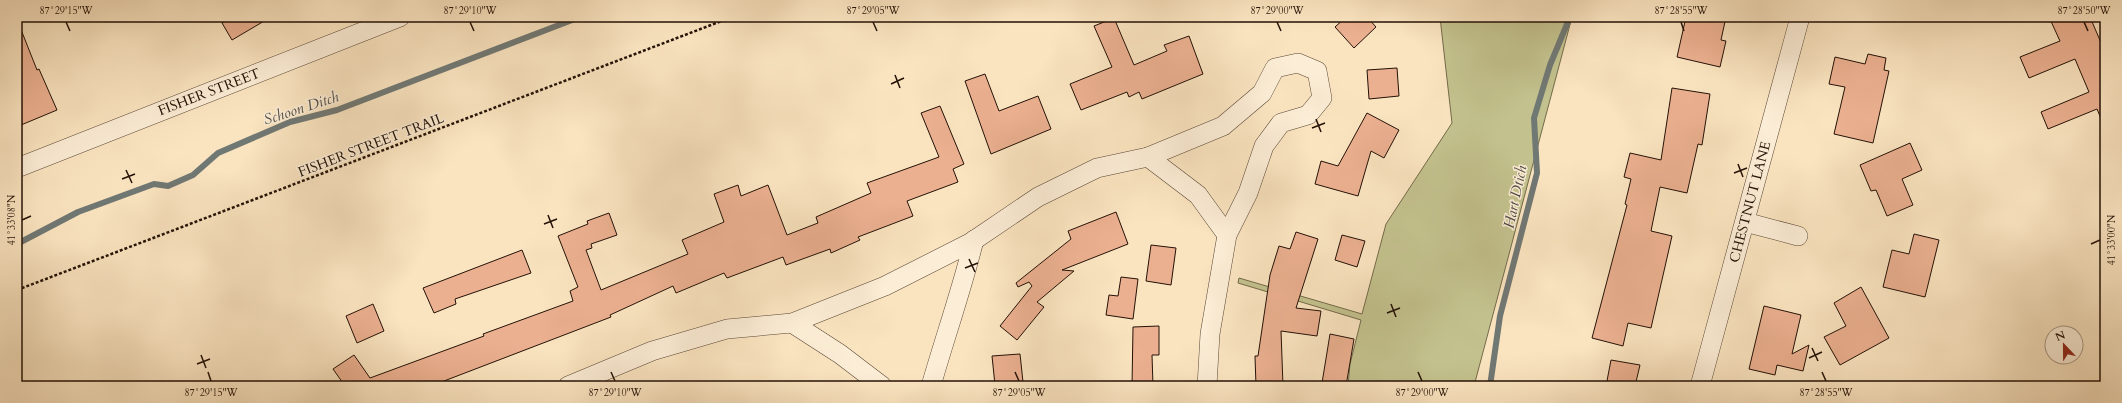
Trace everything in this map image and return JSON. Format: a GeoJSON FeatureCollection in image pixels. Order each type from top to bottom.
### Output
{"type":"FeatureCollection","features":[{"type":"Feature","properties":{"kind":"street","name":"FISHER STREET"},"geometry":{"type":"LineString","coordinates":[[17,168],[367,23],[400,17]]}},
{"type":"Feature","properties":{"kind":"street","name":"CHESTNUT LANE"},"geometry":{"type":"LineString","coordinates":[[1700,386],[1800,17]]}},
{"type":"Feature","properties":{"kind":"street"},"geometry":{"type":"LineString","coordinates":[[568,386],[652,351],[727,329],[792,323],[885,286],[974,240],[1038,197],[1097,168],[1148,157],[1223,126],[1262,93],[1275,68],[1298,64],[1317,71],[1322,98],[1308,115],[1281,123],[1264,146],[1248,193],[1227,235],[1210,334],[1207,386]]}},
{"type":"Feature","properties":{"kind":"street"},"geometry":{"type":"LineString","coordinates":[[1148,157],[1198,195],[1227,235]]}},
{"type":"Feature","properties":{"kind":"street"},"geometry":{"type":"LineString","coordinates":[[1745,222],[1798,236]]}},
{"type":"Feature","properties":{"kind":"street"},"geometry":{"type":"LineString","coordinates":[[931,386],[945,334],[964,283],[974,240]]}},
{"type":"Feature","properties":{"kind":"street"},"geometry":{"type":"LineString","coordinates":[[792,323],[840,354],[882,386]]}},
{"type":"Feature","properties":{"kind":"path","name":"FISHER STREET TRAIL"},"geometry":{"type":"LineString","coordinates":[[17,290],[732,17]]}},
{"type":"Feature","properties":{"kind":"shaded area"},"geometry":{"type":"Polygon","coordinates":[[[1440,17],[1572,17],[1474,386],[1348,386],[1350,364],[1361,320],[1238,283],[1239,278],[1362,314],[1386,224],[1452,123],[1440,17]]]}},
{"type":"Feature","properties":{"kind":"building"},"geometry":{"type":"Polygon","coordinates":[[[233,17],[271,17],[232,40],[222,23],[233,17]]]}},
{"type":"Feature","properties":{"kind":"building"},"geometry":{"type":"Polygon","coordinates":[[[1346,17],[1367,17],[1376,27],[1354,48],[1335,27],[1346,17]]]}},
{"type":"Feature","properties":{"kind":"building"},"geometry":{"type":"Polygon","coordinates":[[[1686,17],[1726,17],[1721,40],[1726,41],[1720,67],[1677,57],[1686,17]]]}},
{"type":"Feature","properties":{"kind":"building"},"geometry":{"type":"Polygon","coordinates":[[[2049,17],[2090,17],[2105,52],[2105,128],[2097,109],[2048,129],[2041,112],[2089,92],[2075,59],[2029,78],[2020,57],[2060,41],[2049,17]]]}},
{"type":"Feature","properties":{"kind":"building"},"geometry":{"type":"Polygon","coordinates":[[[1114,18],[1134,65],[1167,51],[1164,45],[1189,36],[1203,74],[1142,99],[1139,92],[1129,97],[1127,92],[1081,110],[1070,84],[1112,67],[1094,26],[1114,18]]]}},
{"type":"Feature","properties":{"kind":"building"},"geometry":{"type":"Polygon","coordinates":[[[18,22],[37,70],[39,69],[57,110],[21,125],[17,116],[18,22]]]}},
{"type":"Feature","properties":{"kind":"building"},"geometry":{"type":"Polygon","coordinates":[[[1868,54],[1886,58],[1884,70],[1889,71],[1873,143],[1834,134],[1845,87],[1829,84],[1835,57],[1865,64],[1868,54]]]}},
{"type":"Feature","properties":{"kind":"building"},"geometry":{"type":"Polygon","coordinates":[[[1397,68],[1399,96],[1369,99],[1367,70],[1397,68]]]}},
{"type":"Feature","properties":{"kind":"building"},"geometry":{"type":"Polygon","coordinates":[[[985,74],[999,111],[1038,96],[1051,129],[991,154],[965,81],[985,74]]]}},
{"type":"Feature","properties":{"kind":"building"},"geometry":{"type":"Polygon","coordinates":[[[1672,88],[1710,94],[1702,145],[1698,144],[1687,193],[1660,187],[1651,231],[1672,236],[1651,328],[1628,323],[1623,346],[1592,338],[1627,205],[1625,204],[1631,179],[1624,177],[1630,153],[1661,160],[1672,88]]]}},
{"type":"Feature","properties":{"kind":"building"},"geometry":{"type":"Polygon","coordinates":[[[940,106],[964,164],[953,169],[958,182],[907,201],[913,216],[858,237],[860,240],[831,253],[830,249],[786,265],[783,257],[727,278],[724,273],[676,293],[673,286],[610,315],[611,317],[431,386],[345,386],[333,369],[354,355],[370,378],[573,301],[570,291],[578,287],[558,236],[588,224],[587,221],[609,213],[617,235],[591,244],[592,248],[586,250],[601,290],[688,254],[682,240],[724,222],[714,194],[738,185],[741,196],[768,185],[787,235],[818,223],[816,217],[871,193],[867,183],[939,157],[921,113],[940,106]]]}},
{"type":"Feature","properties":{"kind":"building"},"geometry":{"type":"Polygon","coordinates":[[[1367,113],[1399,130],[1384,158],[1371,151],[1358,196],[1315,184],[1321,161],[1338,166],[1367,113]]]}},
{"type":"Feature","properties":{"kind":"building"},"geometry":{"type":"Polygon","coordinates":[[[1910,143],[1922,170],[1902,179],[1913,205],[1887,216],[1876,190],[1871,191],[1860,165],[1910,143]]]}},
{"type":"Feature","properties":{"kind":"building"},"geometry":{"type":"Polygon","coordinates":[[[1116,212],[1128,244],[1062,270],[1074,271],[1037,302],[1044,307],[1017,340],[1000,326],[1032,286],[1029,282],[1018,287],[1016,283],[1071,239],[1068,231],[1116,212]]]}},
{"type":"Feature","properties":{"kind":"building"},"geometry":{"type":"Polygon","coordinates":[[[1296,232],[1318,239],[1296,308],[1321,311],[1317,336],[1281,331],[1283,386],[1256,386],[1255,356],[1258,356],[1270,275],[1279,246],[1290,249],[1296,232]]]}},
{"type":"Feature","properties":{"kind":"building"},"geometry":{"type":"Polygon","coordinates":[[[1914,234],[1939,240],[1925,297],[1883,287],[1892,250],[1909,254],[1914,234]]]}},
{"type":"Feature","properties":{"kind":"building"},"geometry":{"type":"Polygon","coordinates":[[[1342,235],[1365,241],[1357,267],[1335,260],[1342,235]]]}},
{"type":"Feature","properties":{"kind":"building"},"geometry":{"type":"Polygon","coordinates":[[[1151,245],[1176,248],[1171,285],[1146,281],[1151,245]]]}},
{"type":"Feature","properties":{"kind":"building"},"geometry":{"type":"Polygon","coordinates":[[[522,250],[531,273],[455,299],[456,304],[434,313],[423,288],[522,250]]]}},
{"type":"Feature","properties":{"kind":"building"},"geometry":{"type":"Polygon","coordinates":[[[1121,277],[1138,279],[1133,319],[1106,315],[1109,295],[1118,296],[1121,277]]]}},
{"type":"Feature","properties":{"kind":"building"},"geometry":{"type":"Polygon","coordinates":[[[1861,287],[1889,338],[1840,365],[1824,337],[1846,326],[1834,303],[1861,287]]]}},
{"type":"Feature","properties":{"kind":"building"},"geometry":{"type":"Polygon","coordinates":[[[373,304],[384,331],[357,343],[346,316],[373,304]]]}},
{"type":"Feature","properties":{"kind":"building"},"geometry":{"type":"Polygon","coordinates":[[[1764,306],[1801,315],[1792,354],[1809,345],[1803,371],[1777,365],[1775,375],[1749,369],[1764,306]]]}},
{"type":"Feature","properties":{"kind":"building"},"geometry":{"type":"Polygon","coordinates":[[[1159,326],[1159,355],[1152,355],[1153,386],[1132,386],[1133,327],[1159,326]]]}},
{"type":"Feature","properties":{"kind":"building"},"geometry":{"type":"Polygon","coordinates":[[[1330,334],[1354,339],[1346,386],[1322,383],[1330,334]]]}},
{"type":"Feature","properties":{"kind":"building"},"geometry":{"type":"Polygon","coordinates":[[[1020,354],[1023,382],[995,385],[992,356],[1020,354]]]}},
{"type":"Feature","properties":{"kind":"building"},"geometry":{"type":"Polygon","coordinates":[[[1611,360],[1640,365],[1635,386],[1606,386],[1611,360]]]}},
{"type":"Feature","properties":{"kind":"waterway","name":"Schoon Ditch"},"geometry":{"type":"LineString","coordinates":[[17,244],[78,212],[154,184],[168,186],[193,175],[218,153],[290,122],[337,110],[580,17]]}},
{"type":"Feature","properties":{"kind":"waterway","name":"Hart Dtich"},"geometry":{"type":"LineString","coordinates":[[1490,386],[1500,316],[1537,173],[1534,118],[1550,65],[1570,17]]}}]}
